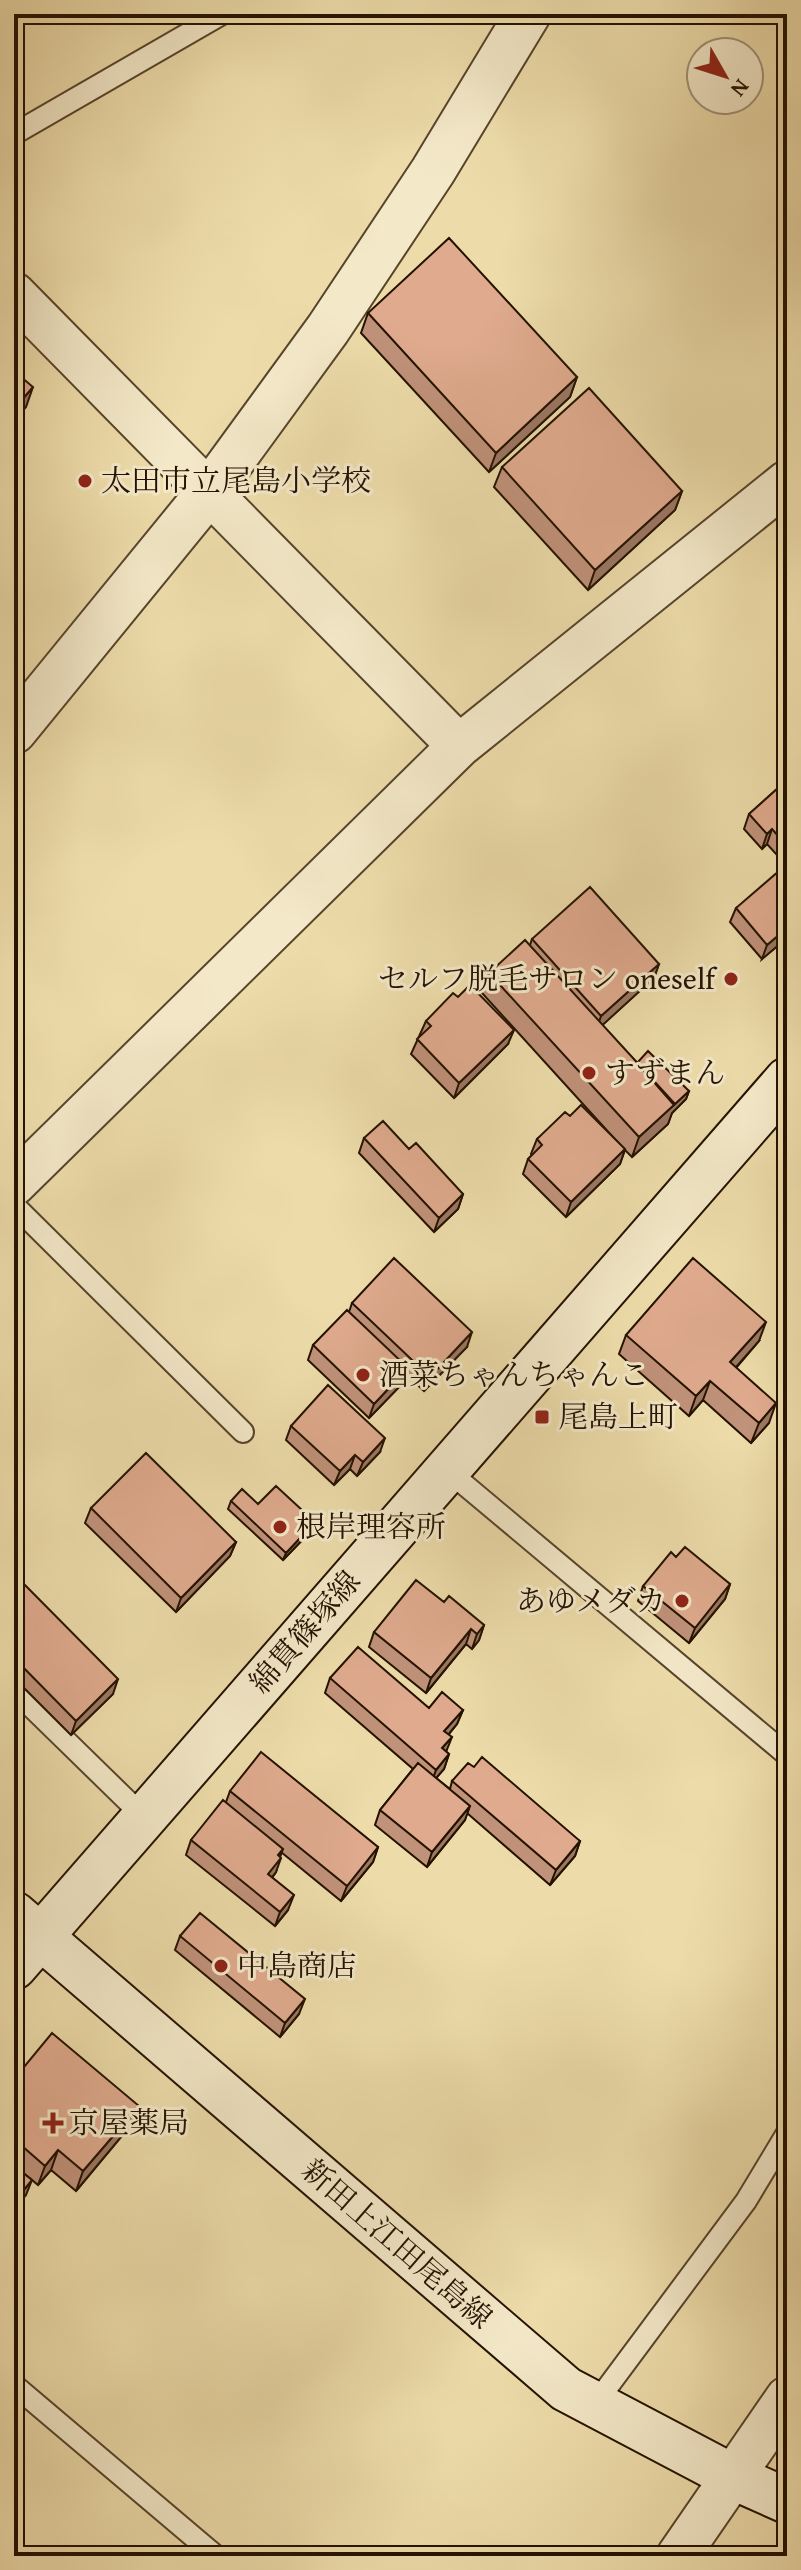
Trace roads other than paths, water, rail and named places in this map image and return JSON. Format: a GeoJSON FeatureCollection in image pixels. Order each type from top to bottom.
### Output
{"type":"FeatureCollection","features":[{"type":"Feature","properties":{"kind":"main road"},"geometry":{"type":"LineString","coordinates":[[14,731],[210,491],[345,303],[433,171],[528,14]]}},
{"type":"Feature","properties":{"kind":"main road","name":"綿貫篠塚線"},"geometry":{"type":"LineString","coordinates":[[23,1939],[144,1817],[787,1080]]}},
{"type":"Feature","properties":{"kind":"main road","name":"新田上江田尾島線"},"geometry":{"type":"LineString","coordinates":[[23,1939],[566,2389],[733,2477],[787,2501]]}},
{"type":"Feature","properties":{"kind":"street"},"geometry":{"type":"LineString","coordinates":[[14,294],[459,746]]}},
{"type":"Feature","properties":{"kind":"street"},"geometry":{"type":"LineString","coordinates":[[14,1184],[459,746],[787,482]]}},
{"type":"Feature","properties":{"kind":"street"},"geometry":{"type":"LineString","coordinates":[[678,2556],[787,2398]]}},
{"type":"Feature","properties":{"kind":"lane"},"geometry":{"type":"LineString","coordinates":[[14,134],[222,14]]}},
{"type":"Feature","properties":{"kind":"lane"},"geometry":{"type":"LineString","coordinates":[[14,1205],[243,1432]]}},
{"type":"Feature","properties":{"kind":"lane"},"geometry":{"type":"LineString","coordinates":[[447,1470],[787,1755]]}},
{"type":"Feature","properties":{"kind":"lane"},"geometry":{"type":"LineString","coordinates":[[14,1690],[144,1817]]}},
{"type":"Feature","properties":{"kind":"lane"},"geometry":{"type":"LineString","coordinates":[[595,2404],[746,2201],[787,2133]]}},
{"type":"Feature","properties":{"kind":"lane"},"geometry":{"type":"LineString","coordinates":[[14,2385],[216,2556]]}},
{"type":"Feature","properties":{"kind":"place","name":"太田市立尾島小学校"},"geometry":{"type":"Point","coordinates":[85,481]}},
{"type":"Feature","properties":{"kind":"place","name":"セルフ脱毛サロン oneself"},"geometry":{"type":"Point","coordinates":[731,979]}},
{"type":"Feature","properties":{"kind":"place","name":"すずまん"},"geometry":{"type":"Point","coordinates":[589,1073]}},
{"type":"Feature","properties":{"kind":"place","name":"酒菜ちゃんちゃんこ"},"geometry":{"type":"Point","coordinates":[363,1375]}},
{"type":"Feature","properties":{"kind":"place","name":"尾島上町"},"geometry":{"type":"Point","coordinates":[542,1417]}},
{"type":"Feature","properties":{"kind":"place","name":"根岸理容所"},"geometry":{"type":"Point","coordinates":[280,1527]}},
{"type":"Feature","properties":{"kind":"place","name":"あゆメダカ"},"geometry":{"type":"Point","coordinates":[682,1601]}},
{"type":"Feature","properties":{"kind":"place","name":"中島商店"},"geometry":{"type":"Point","coordinates":[221,1966]}},
{"type":"Feature","properties":{"kind":"place","name":"京屋薬局"},"geometry":{"type":"Point","coordinates":[53,2123]}}]}
